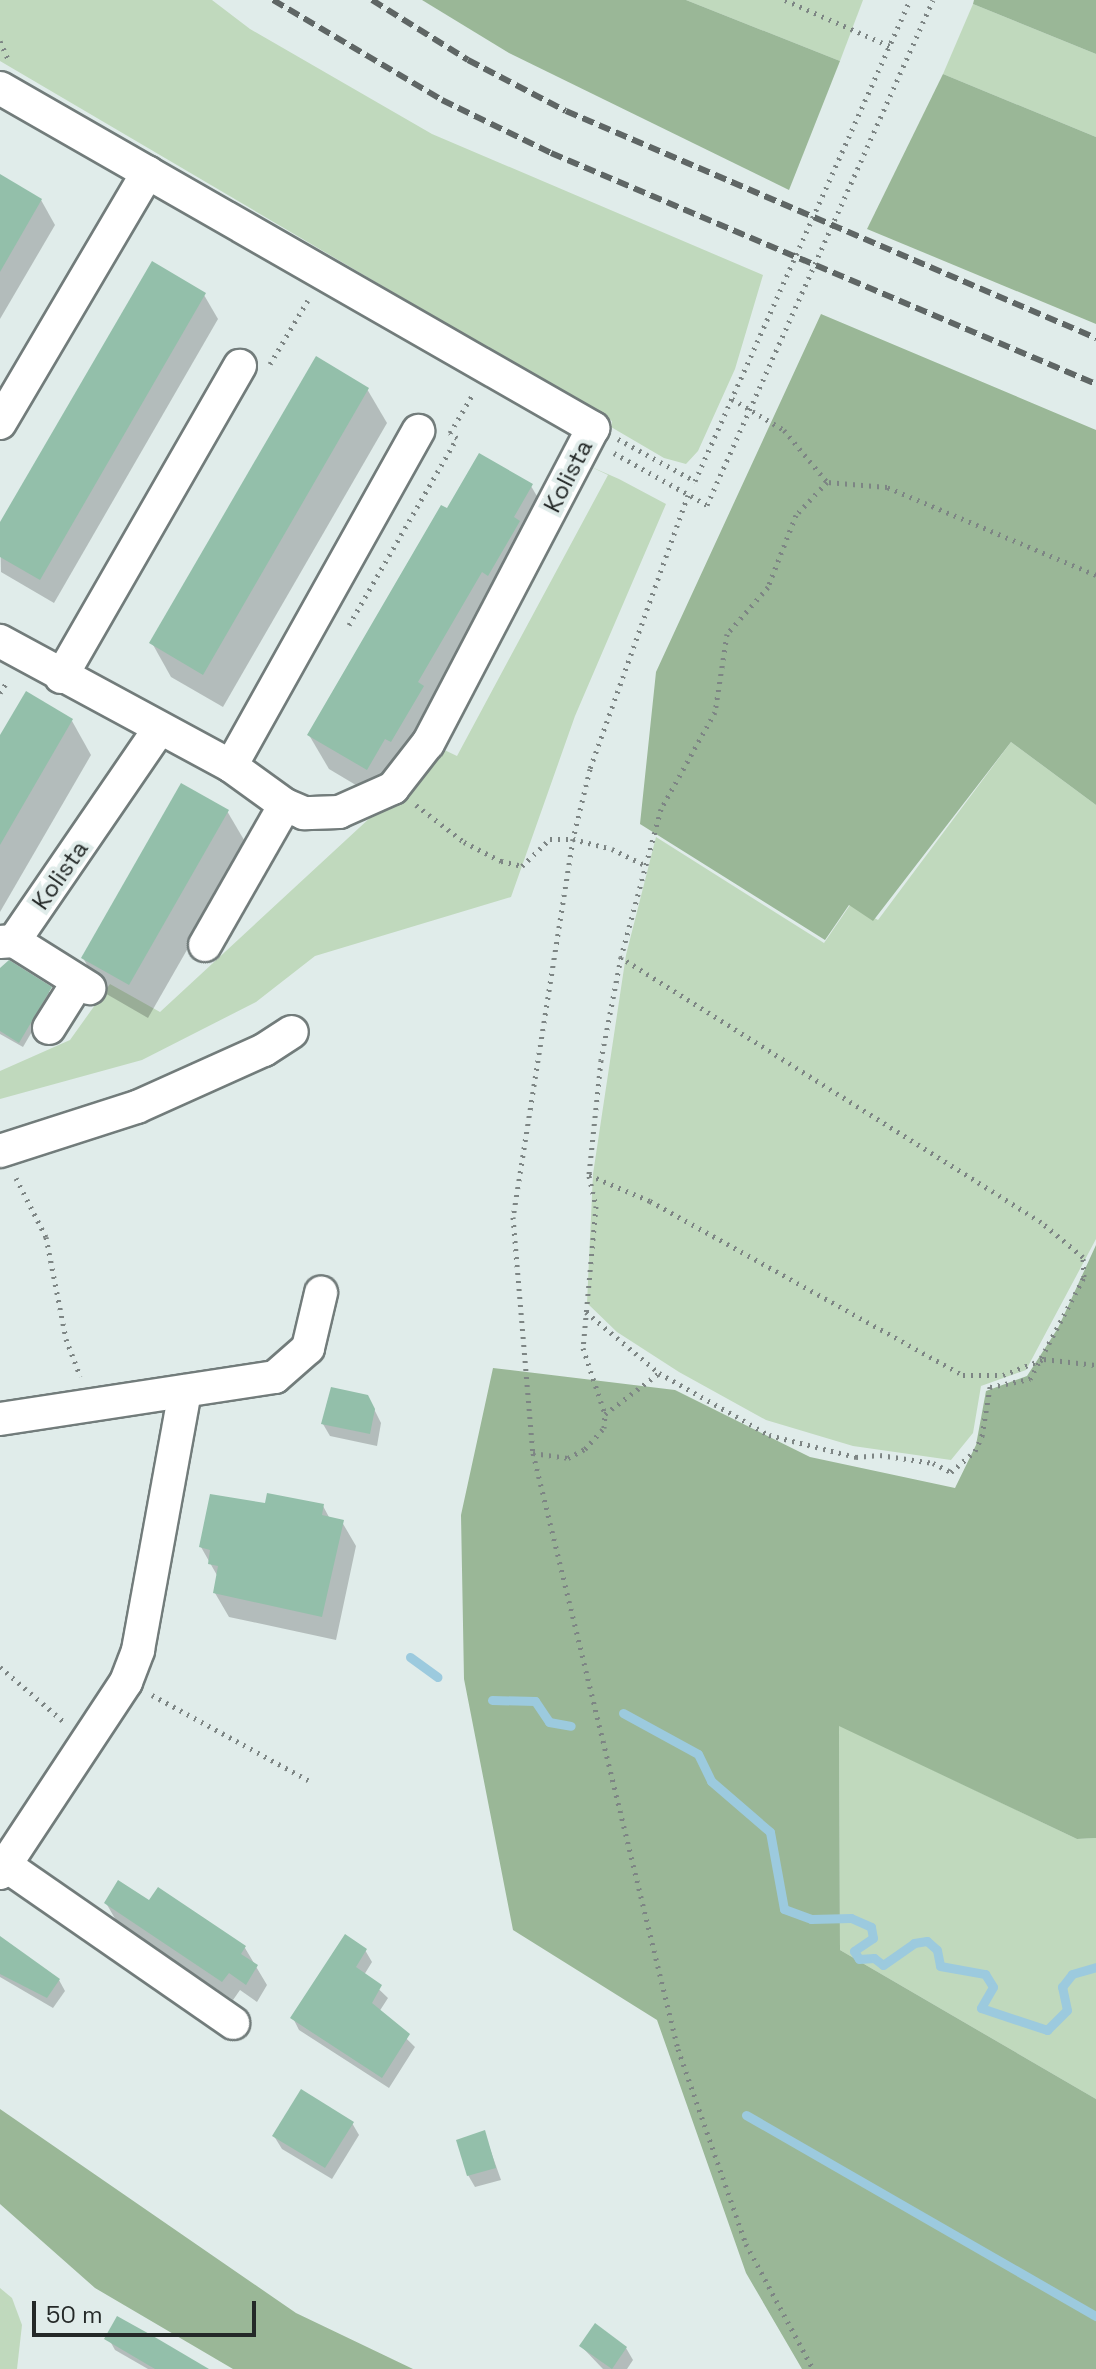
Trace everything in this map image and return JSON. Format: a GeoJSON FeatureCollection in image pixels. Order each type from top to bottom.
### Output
{"type":"FeatureCollection","features":[{"type":"Feature","properties":{"kind":"street","name":"Kolista"},"geometry":{"type":"LineString","coordinates":[[0,88],[591,433],[428,743],[393,788],[339,812],[304,813],[285,805],[231,766],[61,677],[4,654]]}},
{"type":"Feature","properties":{"kind":"street"},"geometry":{"type":"LineString","coordinates":[[0,423],[148,172]]}},
{"type":"Feature","properties":{"kind":"street"},"geometry":{"type":"LineString","coordinates":[[61,677],[240,366]]}},
{"type":"Feature","properties":{"kind":"street"},"geometry":{"type":"LineString","coordinates":[[231,766],[418,431]]}},
{"type":"Feature","properties":{"kind":"street","name":"Kolista"},"geometry":{"type":"LineString","coordinates":[[49,1028],[83,985],[7,941],[159,729]]}},
{"type":"Feature","properties":{"kind":"street"},"geometry":{"type":"LineString","coordinates":[[205,945],[285,805]]}},
{"type":"Feature","properties":{"kind":"street"},"geometry":{"type":"LineString","coordinates":[[4,1160],[137,1107],[264,1050],[292,1032]]}},
{"type":"Feature","properties":{"kind":"street"},"geometry":{"type":"LineString","coordinates":[[0,1419],[92,1408],[275,1377],[308,1348],[321,1293]]}},
{"type":"Feature","properties":{"kind":"street"},"geometry":{"type":"LineString","coordinates":[[185,1391],[138,1650],[126,1682],[4,1870],[233,2023]]}},
{"type":"Feature","properties":{"kind":"path"},"geometry":{"type":"LineString","coordinates":[[785,0],[890,46]]}},
{"type":"Feature","properties":{"kind":"path"},"geometry":{"type":"LineString","coordinates":[[591,433],[695,481],[910,0]]}},
{"type":"Feature","properties":{"kind":"path"},"geometry":{"type":"LineString","coordinates":[[591,433],[707,505],[933,0]]}},
{"type":"Feature","properties":{"kind":"path"},"geometry":{"type":"LineString","coordinates":[[732,399],[784,430],[827,482],[887,487],[1096,575]]}},
{"type":"Feature","properties":{"kind":"path"},"geometry":{"type":"LineString","coordinates":[[533,1453],[568,1458],[585,1449],[604,1428],[605,1414],[583,1348],[596,1206],[589,1175],[601,1060],[621,957],[661,809],[715,712],[727,634],[768,587],[796,515],[827,482]]}},
{"type":"Feature","properties":{"kind":"path"},"geometry":{"type":"LineString","coordinates":[[688,495],[590,769],[573,839],[513,1217],[533,1453],[678,2049],[746,2244],[813,2369]]}},
{"type":"Feature","properties":{"kind":"path"},"geometry":{"type":"LineString","coordinates":[[393,788],[464,842],[501,861],[522,866],[550,839],[573,839],[604,847],[645,865]]}},
{"type":"Feature","properties":{"kind":"path"},"geometry":{"type":"LineString","coordinates":[[585,1312],[659,1373],[769,1435],[856,1457],[880,1455],[933,1463],[951,1472],[978,1443],[988,1415],[990,1387],[1030,1379],[1044,1359],[1084,1277],[1083,1257],[1041,1222],[621,957]]}},
{"type":"Feature","properties":{"kind":"path"},"geometry":{"type":"LineString","coordinates":[[4,1160],[24,1186],[46,1237],[66,1339],[92,1408]]}},
{"type":"Feature","properties":{"kind":"path"},"geometry":{"type":"LineString","coordinates":[[589,1175],[650,1201],[963,1375],[1003,1375],[1044,1359],[1096,1365]]}},
{"type":"Feature","properties":{"kind":"path"},"geometry":{"type":"LineString","coordinates":[[605,1414],[659,1373]]}},
{"type":"Feature","properties":{"kind":"path"},"geometry":{"type":"LineString","coordinates":[[0,1667],[88,1743]]}},
{"type":"Feature","properties":{"kind":"path"},"geometry":{"type":"LineString","coordinates":[[126,1682],[308,1780]]}},
{"type":"Feature","properties":{"kind":"green space"},"geometry":{"type":"Polygon","coordinates":[[[0,0],[212,0],[250,29],[432,134],[763,275],[735,369],[698,451],[686,464],[664,458],[611,427],[612,421],[0,61],[0,0]]]}},
{"type":"Feature","properties":{"kind":"green space"},"geometry":{"type":"Polygon","coordinates":[[[422,0],[686,0],[840,61],[789,190],[509,53],[422,0]]]}},
{"type":"Feature","properties":{"kind":"green space"},"geometry":{"type":"Polygon","coordinates":[[[686,0],[863,0],[840,61],[686,0]]]}},
{"type":"Feature","properties":{"kind":"green space"},"geometry":{"type":"Polygon","coordinates":[[[974,0],[1096,0],[1096,54],[973,4],[974,0]]]}},
{"type":"Feature","properties":{"kind":"green space"},"geometry":{"type":"Polygon","coordinates":[[[973,4],[1096,54],[1096,137],[943,74],[973,4]]]}},
{"type":"Feature","properties":{"kind":"green space"},"geometry":{"type":"Polygon","coordinates":[[[943,74],[1096,137],[1096,324],[867,229],[943,74]]]}},
{"type":"Feature","properties":{"kind":"green space"},"geometry":{"type":"Polygon","coordinates":[[[821,314],[1096,430],[1096,805],[1011,742],[873,921],[849,905],[825,940],[640,824],[656,672],[821,314]]]}},
{"type":"Feature","properties":{"kind":"green space"},"geometry":{"type":"Polygon","coordinates":[[[587,465],[619,479],[666,504],[575,716],[511,897],[315,956],[256,1002],[142,1060],[0,1099],[0,1071],[70,1040],[110,984],[160,1012],[399,791],[436,746],[457,756],[608,475],[587,465]]]}},
{"type":"Feature","properties":{"kind":"green space"},"geometry":{"type":"Polygon","coordinates":[[[1011,742],[1096,805],[1096,1239],[1026,1370],[981,1386],[973,1433],[951,1460],[853,1446],[766,1420],[679,1372],[617,1332],[587,1303],[593,1174],[626,955],[656,837],[824,943],[850,905],[878,920],[1011,742]]]}},
{"type":"Feature","properties":{"kind":"green space"},"geometry":{"type":"Polygon","coordinates":[[[1096,1245],[1096,1838],[1077,1839],[839,1726],[840,1950],[1096,2099],[1096,2369],[802,2369],[746,2273],[657,2020],[513,1930],[464,1679],[461,1515],[493,1368],[675,1390],[810,1457],[955,1488],[976,1445],[986,1391],[1027,1376],[1058,1328],[1096,1245]]]}},
{"type":"Feature","properties":{"kind":"green space"},"geometry":{"type":"Polygon","coordinates":[[[839,1725],[1077,1839],[1096,1838],[1096,2099],[840,1950],[839,1725]]]}},
{"type":"Feature","properties":{"kind":"green space"},"geometry":{"type":"Polygon","coordinates":[[[0,2109],[296,2313],[413,2369],[233,2369],[95,2288],[0,2204],[0,2109]]]}},
{"type":"Feature","properties":{"kind":"green space"},"geometry":{"type":"Polygon","coordinates":[[[0,2288],[12,2298],[22,2325],[17,2369],[0,2369],[0,2288]]]}},
{"type":"Feature","properties":{"kind":"building"},"geometry":{"type":"Polygon","coordinates":[[[0,174],[42,199],[0,272],[0,174]]]}},
{"type":"Feature","properties":{"kind":"building"},"geometry":{"type":"Polygon","coordinates":[[[152,261],[206,293],[40,580],[0,557],[0,522],[152,261]]]}},
{"type":"Feature","properties":{"kind":"building"},"geometry":{"type":"Polygon","coordinates":[[[316,356],[369,388],[203,675],[149,643],[316,356]]]}},
{"type":"Feature","properties":{"kind":"building"},"geometry":{"type":"Polygon","coordinates":[[[479,453],[533,484],[514,517],[520,521],[488,576],[482,572],[418,682],[424,686],[391,742],[385,739],[367,770],[307,735],[441,505],[447,508],[479,453]]]}},
{"type":"Feature","properties":{"kind":"building"},"geometry":{"type":"Polygon","coordinates":[[[26,691],[73,719],[0,845],[0,735],[26,691]]]}},
{"type":"Feature","properties":{"kind":"building"},"geometry":{"type":"Polygon","coordinates":[[[181,783],[229,810],[129,985],[81,958],[181,783]]]}},
{"type":"Feature","properties":{"kind":"building"},"geometry":{"type":"Polygon","coordinates":[[[9,960],[52,987],[19,1043],[0,1031],[0,968],[9,960]]]}},
{"type":"Feature","properties":{"kind":"building"},"geometry":{"type":"Polygon","coordinates":[[[331,1387],[368,1395],[375,1409],[370,1434],[321,1424],[331,1387]]]}},
{"type":"Feature","properties":{"kind":"building"},"geometry":{"type":"Polygon","coordinates":[[[267,1493],[324,1504],[322,1515],[344,1520],[322,1617],[213,1593],[218,1566],[208,1564],[210,1550],[199,1547],[210,1494],[265,1503],[267,1493]]]}},
{"type":"Feature","properties":{"kind":"building"},"geometry":{"type":"Polygon","coordinates":[[[118,1880],[149,1900],[158,1887],[246,1946],[241,1954],[258,1965],[246,1985],[229,1973],[222,1982],[104,1903],[118,1880]]]}},
{"type":"Feature","properties":{"kind":"building"},"geometry":{"type":"Polygon","coordinates":[[[345,1934],[367,1949],[356,1967],[382,1985],[372,2003],[410,2034],[382,2078],[290,2018],[345,1934]]]}},
{"type":"Feature","properties":{"kind":"building"},"geometry":{"type":"Polygon","coordinates":[[[0,1936],[60,1979],[47,1998],[0,1974],[0,1936]]]}},
{"type":"Feature","properties":{"kind":"building"},"geometry":{"type":"Polygon","coordinates":[[[301,2089],[354,2122],[325,2168],[272,2136],[301,2089]]]}},
{"type":"Feature","properties":{"kind":"building"},"geometry":{"type":"Polygon","coordinates":[[[485,2130],[496,2168],[467,2176],[456,2140],[485,2130]]]}},
{"type":"Feature","properties":{"kind":"building"},"geometry":{"type":"Polygon","coordinates":[[[117,2316],[209,2369],[155,2369],[104,2339],[117,2316]]]}},
{"type":"Feature","properties":{"kind":"building"},"geometry":{"type":"Polygon","coordinates":[[[595,2323],[627,2347],[612,2369],[579,2346],[595,2323]]]}},
{"type":"Feature","properties":{"kind":"waterway"},"geometry":{"type":"LineString","coordinates":[[410,1657],[438,1677]]}},
{"type":"Feature","properties":{"kind":"waterway"},"geometry":{"type":"LineString","coordinates":[[492,1700],[535,1701],[549,1722],[571,1726]]}},
{"type":"Feature","properties":{"kind":"waterway"},"geometry":{"type":"LineString","coordinates":[[623,1713],[698,1754],[711,1781],[770,1832],[784,1909],[811,1919],[851,1918],[871,1927],[873,1938],[854,1951],[859,1959],[874,1958],[883,1965],[914,1943],[927,1941],[937,1950],[940,1966],[985,1974],[993,1987],[981,2008],[1047,2030],[1067,2010],[1062,1987],[1072,1974],[1096,1967]]}},
{"type":"Feature","properties":{"kind":"waterway"},"geometry":{"type":"LineString","coordinates":[[746,2115],[1096,2316]]}},
{"type":"Feature","properties":{"kind":"railway"},"geometry":{"type":"LineString","coordinates":[[273,0],[442,100],[551,153],[1096,384]]}},
{"type":"Feature","properties":{"kind":"railway"},"geometry":{"type":"LineString","coordinates":[[372,0],[468,60],[566,111],[1096,338]]}}]}
